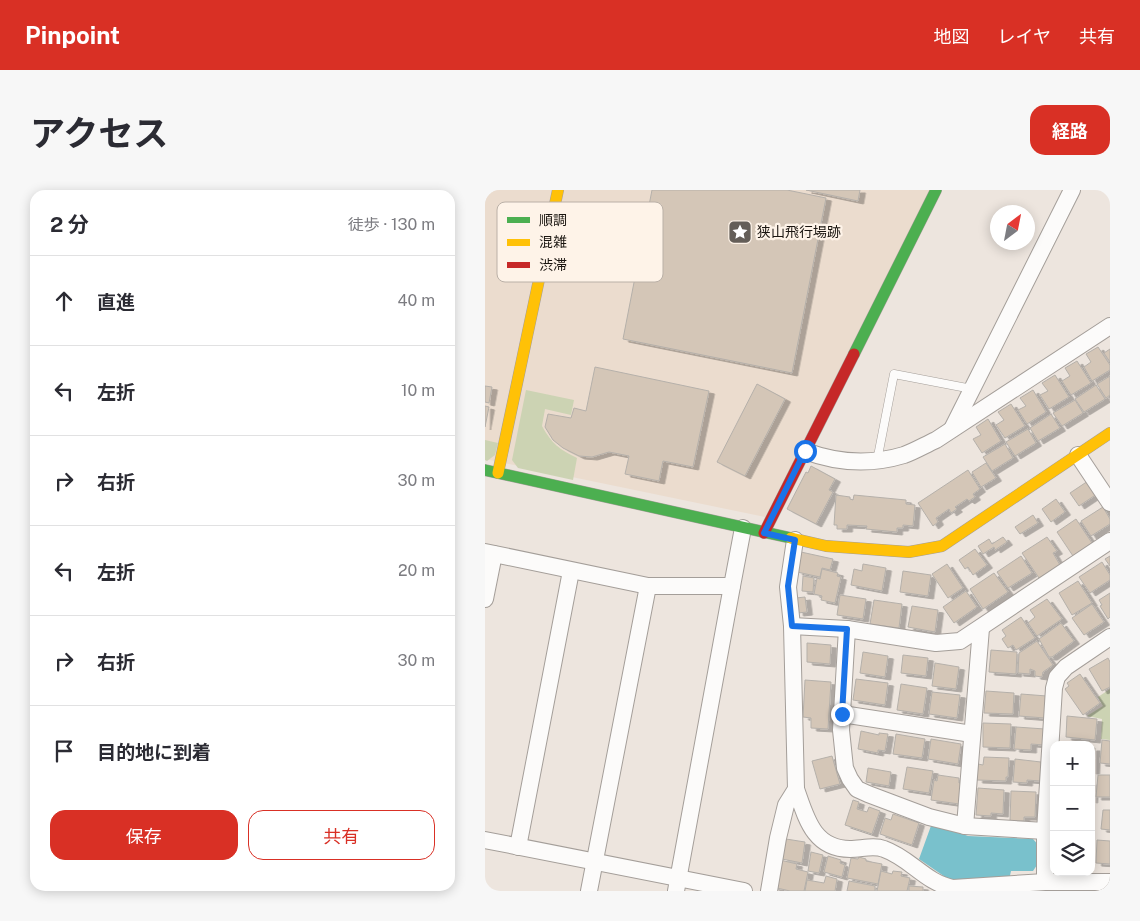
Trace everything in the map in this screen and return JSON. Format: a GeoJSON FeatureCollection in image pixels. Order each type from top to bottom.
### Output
{"type":"FeatureCollection","features":[{"type":"Feature","properties":{"kind":"street"},"geometry":{"type":"LineString","coordinates":[[764,533],[936,190]]}},
{"type":"Feature","properties":{"kind":"street"},"geometry":{"type":"LineString","coordinates":[[951,430],[1072,190]]}},
{"type":"Feature","properties":{"kind":"street"},"geometry":{"type":"LineString","coordinates":[[498,473],[538,282]]}},
{"type":"Feature","properties":{"kind":"street"},"geometry":{"type":"LineString","coordinates":[[805,451],[824,458],[852,461],[877,460],[905,454],[936,440],[1110,326]]}},
{"type":"Feature","properties":{"kind":"street"},"geometry":{"type":"LineString","coordinates":[[485,470],[826,546],[909,552],[942,546],[1110,433]]}},
{"type":"Feature","properties":{"kind":"street"},"geometry":{"type":"LineString","coordinates":[[1078,455],[1110,503]]}},
{"type":"Feature","properties":{"kind":"street"},"geometry":{"type":"LineString","coordinates":[[677,885],[743,528]]}},
{"type":"Feature","properties":{"kind":"street"},"geometry":{"type":"LineString","coordinates":[[795,540],[788,586],[792,626],[796,789],[812,830],[823,841],[848,849],[883,848],[941,886],[953,888],[1045,882],[1110,882]]}},
{"type":"Feature","properties":{"kind":"street"},"geometry":{"type":"LineString","coordinates":[[792,626],[847,629],[936,643],[960,642],[1110,541]]}},
{"type":"Feature","properties":{"kind":"street"},"geometry":{"type":"LineString","coordinates":[[485,599],[490,553],[648,586],[732,586]]}},
{"type":"Feature","properties":{"kind":"street"},"geometry":{"type":"LineString","coordinates":[[518,847],[571,570]]}},
{"type":"Feature","properties":{"kind":"street"},"geometry":{"type":"LineString","coordinates":[[589,891],[648,586]]}},
{"type":"Feature","properties":{"kind":"street"},"geometry":{"type":"LineString","coordinates":[[965,826],[981,628]]}},
{"type":"Feature","properties":{"kind":"street"},"geometry":{"type":"LineString","coordinates":[[847,629],[841,730],[845,768],[857,789],[929,817],[965,826],[1045,832]]}},
{"type":"Feature","properties":{"kind":"street"},"geometry":{"type":"LineString","coordinates":[[1045,882],[1045,832],[1054,688],[1057,677],[1066,667],[1110,637]]}},
{"type":"Feature","properties":{"kind":"street"},"geometry":{"type":"LineString","coordinates":[[842,714],[972,734]]}},
{"type":"Feature","properties":{"kind":"street"},"geometry":{"type":"LineString","coordinates":[[769,891],[786,805],[796,789]]}},
{"type":"Feature","properties":{"kind":"street"},"geometry":{"type":"LineString","coordinates":[[485,840],[595,862],[677,885],[744,891]]}},
{"type":"Feature","properties":{"kind":"lane"},"geometry":{"type":"LineString","coordinates":[[877,460],[894,374],[972,389]]}},
{"type":"Feature","properties":{"kind":"shaded area"},"geometry":{"type":"Polygon","coordinates":[[[485,190],[930,190],[765,517],[485,459],[485,190]]]}},
{"type":"Feature","properties":{"kind":"green space"},"geometry":{"type":"Polygon","coordinates":[[[526,390],[574,400],[571,415],[545,409],[542,426],[557,445],[565,452],[577,458],[573,480],[518,468],[512,460],[526,390]]]}},
{"type":"Feature","properties":{"kind":"green space"},"geometry":{"type":"Polygon","coordinates":[[[485,440],[498,443],[495,455],[487,461],[485,460],[485,440]]]}},
{"type":"Feature","properties":{"kind":"green space"},"geometry":{"type":"Polygon","coordinates":[[[1110,689],[1110,740],[1101,739],[1102,719],[1087,716],[1103,706],[1098,697],[1110,689]]]}},
{"type":"Feature","properties":{"kind":"water"},"geometry":{"type":"Polygon","coordinates":[[[932,823],[968,836],[1033,839],[1040,847],[1037,865],[1033,871],[1011,871],[1009,880],[951,881],[919,859],[932,823]]]}},
{"type":"Feature","properties":{"kind":"building"},"geometry":{"type":"Polygon","coordinates":[[[652,190],[787,190],[826,198],[792,373],[623,339],[634,282],[663,282],[663,202],[650,202],[652,190]]]}},
{"type":"Feature","properties":{"kind":"building"},"geometry":{"type":"Polygon","coordinates":[[[806,190],[860,190],[858,201],[806,190]]]}},
{"type":"Feature","properties":{"kind":"building"},"geometry":{"type":"Polygon","coordinates":[[[1098,347],[1110,365],[1110,370],[1092,381],[1084,367],[1091,362],[1086,354],[1098,347]]]}},
{"type":"Feature","properties":{"kind":"building"},"geometry":{"type":"Polygon","coordinates":[[[1110,349],[1110,362],[1104,353],[1110,349]]]}},
{"type":"Feature","properties":{"kind":"building"},"geometry":{"type":"Polygon","coordinates":[[[1077,361],[1091,383],[1071,395],[1062,381],[1070,376],[1065,368],[1077,361]]]}},
{"type":"Feature","properties":{"kind":"building"},"geometry":{"type":"Polygon","coordinates":[[[595,367],[709,391],[693,467],[663,461],[659,481],[625,474],[629,456],[609,452],[592,457],[579,456],[563,448],[553,440],[545,427],[548,414],[571,418],[574,408],[586,411],[595,367]]]}},
{"type":"Feature","properties":{"kind":"building"},"geometry":{"type":"Polygon","coordinates":[[[1055,375],[1069,397],[1049,409],[1040,395],[1048,391],[1042,383],[1055,375]]]}},
{"type":"Feature","properties":{"kind":"building"},"geometry":{"type":"Polygon","coordinates":[[[1110,376],[1110,395],[1106,398],[1097,384],[1110,376]]]}},
{"type":"Feature","properties":{"kind":"building"},"geometry":{"type":"Polygon","coordinates":[[[757,384],[785,399],[745,476],[717,462],[757,384]]]}},
{"type":"Feature","properties":{"kind":"building"},"geometry":{"type":"Polygon","coordinates":[[[1096,385],[1105,399],[1084,412],[1075,399],[1096,385]]]}},
{"type":"Feature","properties":{"kind":"building"},"geometry":{"type":"Polygon","coordinates":[[[485,386],[492,387],[489,403],[485,402],[485,386]]]}},
{"type":"Feature","properties":{"kind":"building"},"geometry":{"type":"Polygon","coordinates":[[[1033,390],[1046,412],[1027,424],[1018,410],[1026,406],[1020,398],[1033,390]]]}},
{"type":"Feature","properties":{"kind":"building"},"geometry":{"type":"Polygon","coordinates":[[[1075,400],[1083,413],[1062,426],[1053,413],[1075,400]]]}},
{"type":"Feature","properties":{"kind":"building"},"geometry":{"type":"Polygon","coordinates":[[[1011,404],[1025,426],[1005,438],[996,425],[1004,420],[998,412],[1011,404]]]}},
{"type":"Feature","properties":{"kind":"building"},"geometry":{"type":"Polygon","coordinates":[[[485,406],[489,407],[485,427],[485,406]]]}},
{"type":"Feature","properties":{"kind":"building"},"geometry":{"type":"Polygon","coordinates":[[[1051,414],[1060,428],[1038,441],[1030,428],[1051,414]]]}},
{"type":"Feature","properties":{"kind":"building"},"geometry":{"type":"Polygon","coordinates":[[[988,419],[1001,441],[982,453],[973,439],[981,435],[976,427],[988,419]]]}},
{"type":"Feature","properties":{"kind":"building"},"geometry":{"type":"Polygon","coordinates":[[[1028,429],[1036,443],[1015,456],[1006,442],[1028,429]]]}},
{"type":"Feature","properties":{"kind":"building"},"geometry":{"type":"Polygon","coordinates":[[[1005,444],[1013,458],[992,471],[983,457],[1005,444]]]}},
{"type":"Feature","properties":{"kind":"building"},"geometry":{"type":"Polygon","coordinates":[[[986,463],[996,478],[981,487],[972,472],[986,463]]]}},
{"type":"Feature","properties":{"kind":"building"},"geometry":{"type":"Polygon","coordinates":[[[811,466],[835,479],[829,490],[833,492],[816,524],[787,509],[811,466]]]}},
{"type":"Feature","properties":{"kind":"building"},"geometry":{"type":"Polygon","coordinates":[[[968,470],[980,489],[973,494],[975,497],[969,501],[967,499],[955,507],[957,509],[951,513],[949,509],[936,518],[938,522],[933,526],[918,503],[968,470]]]}},
{"type":"Feature","properties":{"kind":"building"},"geometry":{"type":"Polygon","coordinates":[[[1088,481],[1097,494],[1079,506],[1070,493],[1088,481]]]}},
{"type":"Feature","properties":{"kind":"building"},"geometry":{"type":"Polygon","coordinates":[[[836,495],[850,497],[853,500],[854,495],[906,500],[906,504],[915,505],[913,526],[903,525],[903,528],[897,528],[897,532],[866,529],[867,526],[847,525],[847,529],[837,529],[837,525],[834,525],[836,495]]]}},
{"type":"Feature","properties":{"kind":"building"},"geometry":{"type":"Polygon","coordinates":[[[1056,499],[1065,512],[1051,522],[1042,509],[1056,499]]]}},
{"type":"Feature","properties":{"kind":"building"},"geometry":{"type":"Polygon","coordinates":[[[1103,507],[1110,519],[1110,524],[1091,536],[1081,521],[1103,507]]]}},
{"type":"Feature","properties":{"kind":"building"},"geometry":{"type":"Polygon","coordinates":[[[1033,515],[1038,523],[1020,534],[1015,527],[1033,515]]]}},
{"type":"Feature","properties":{"kind":"building"},"geometry":{"type":"Polygon","coordinates":[[[1076,519],[1092,543],[1073,556],[1057,532],[1076,519]]]}},
{"type":"Feature","properties":{"kind":"building"},"geometry":{"type":"Polygon","coordinates":[[[1003,537],[1007,542],[995,550],[994,547],[983,554],[978,546],[989,539],[992,544],[1003,537]]]}},
{"type":"Feature","properties":{"kind":"building"},"geometry":{"type":"Polygon","coordinates":[[[1047,537],[1057,551],[1053,553],[1060,565],[1039,578],[1022,553],[1047,537]]]}},
{"type":"Feature","properties":{"kind":"building"},"geometry":{"type":"Polygon","coordinates":[[[975,549],[987,565],[973,575],[968,567],[965,569],[959,560],[975,549]]]}},
{"type":"Feature","properties":{"kind":"building"},"geometry":{"type":"Polygon","coordinates":[[[801,552],[833,559],[830,570],[822,568],[820,577],[797,572],[801,552]]]}},
{"type":"Feature","properties":{"kind":"building"},"geometry":{"type":"Polygon","coordinates":[[[1021,556],[1032,573],[1008,588],[997,572],[1021,556]]]}},
{"type":"Feature","properties":{"kind":"building"},"geometry":{"type":"Polygon","coordinates":[[[1110,556],[1110,566],[1105,559],[1110,556]]]}},
{"type":"Feature","properties":{"kind":"building"},"geometry":{"type":"Polygon","coordinates":[[[1102,562],[1110,575],[1110,580],[1090,593],[1079,577],[1102,562]]]}},
{"type":"Feature","properties":{"kind":"building"},"geometry":{"type":"Polygon","coordinates":[[[863,564],[886,568],[882,591],[851,585],[854,569],[862,571],[863,564]]]}},
{"type":"Feature","properties":{"kind":"building"},"geometry":{"type":"Polygon","coordinates":[[[947,564],[963,588],[948,598],[932,574],[947,564]]]}},
{"type":"Feature","properties":{"kind":"building"},"geometry":{"type":"Polygon","coordinates":[[[822,569],[838,573],[837,576],[841,577],[835,603],[821,600],[822,596],[814,594],[817,578],[820,579],[822,569]]]}},
{"type":"Feature","properties":{"kind":"building"},"geometry":{"type":"Polygon","coordinates":[[[903,571],[931,575],[928,596],[900,592],[903,571]]]}},
{"type":"Feature","properties":{"kind":"building"},"geometry":{"type":"Polygon","coordinates":[[[994,573],[1008,592],[983,609],[970,589],[994,573]]]}},
{"type":"Feature","properties":{"kind":"building"},"geometry":{"type":"Polygon","coordinates":[[[803,576],[814,578],[813,592],[802,591],[803,576]]]}},
{"type":"Feature","properties":{"kind":"building"},"geometry":{"type":"Polygon","coordinates":[[[1078,581],[1092,603],[1072,615],[1059,593],[1078,581]]]}},
{"type":"Feature","properties":{"kind":"building"},"geometry":{"type":"Polygon","coordinates":[[[966,591],[977,607],[954,623],[943,607],[966,591]]]}},
{"type":"Feature","properties":{"kind":"building"},"geometry":{"type":"Polygon","coordinates":[[[1110,593],[1110,617],[1108,619],[1100,606],[1102,605],[1099,600],[1110,593]]]}},
{"type":"Feature","properties":{"kind":"building"},"geometry":{"type":"Polygon","coordinates":[[[840,595],[866,599],[863,619],[837,615],[840,595]]]}},
{"type":"Feature","properties":{"kind":"building"},"geometry":{"type":"Polygon","coordinates":[[[805,597],[807,612],[798,613],[796,598],[805,597]]]}},
{"type":"Feature","properties":{"kind":"building"},"geometry":{"type":"Polygon","coordinates":[[[1047,599],[1062,619],[1037,636],[1028,623],[1035,617],[1030,610],[1047,599]]]}},
{"type":"Feature","properties":{"kind":"building"},"geometry":{"type":"Polygon","coordinates":[[[874,600],[902,604],[899,628],[870,624],[874,600]]]}},
{"type":"Feature","properties":{"kind":"building"},"geometry":{"type":"Polygon","coordinates":[[[1092,604],[1104,622],[1084,635],[1072,618],[1092,604]]]}},
{"type":"Feature","properties":{"kind":"building"},"geometry":{"type":"Polygon","coordinates":[[[912,606],[938,610],[935,632],[908,627],[912,606]]]}},
{"type":"Feature","properties":{"kind":"building"},"geometry":{"type":"Polygon","coordinates":[[[1021,617],[1035,638],[1016,650],[1013,645],[1008,648],[1002,639],[1006,636],[1002,630],[1021,617]]]}},
{"type":"Feature","properties":{"kind":"building"},"geometry":{"type":"Polygon","coordinates":[[[1061,623],[1074,641],[1052,657],[1049,657],[1039,639],[1061,623]]]}},
{"type":"Feature","properties":{"kind":"building"},"geometry":{"type":"Polygon","coordinates":[[[1037,641],[1053,665],[1043,672],[1042,677],[1035,676],[1035,671],[1030,669],[1030,674],[1018,673],[1019,653],[1037,641]]]}},
{"type":"Feature","properties":{"kind":"building"},"geometry":{"type":"Polygon","coordinates":[[[807,643],[831,645],[830,664],[807,662],[807,643]]]}},
{"type":"Feature","properties":{"kind":"building"},"geometry":{"type":"Polygon","coordinates":[[[991,650],[1017,652],[1016,674],[989,672],[991,650]]]}},
{"type":"Feature","properties":{"kind":"building"},"geometry":{"type":"Polygon","coordinates":[[[863,652],[888,656],[885,677],[860,673],[863,652]]]}},
{"type":"Feature","properties":{"kind":"building"},"geometry":{"type":"Polygon","coordinates":[[[903,655],[928,658],[926,676],[901,673],[903,655]]]}},
{"type":"Feature","properties":{"kind":"building"},"geometry":{"type":"Polygon","coordinates":[[[1108,658],[1110,662],[1110,687],[1102,691],[1089,669],[1108,658]]]}},
{"type":"Feature","properties":{"kind":"building"},"geometry":{"type":"Polygon","coordinates":[[[935,663],[959,667],[956,689],[932,686],[935,663]]]}},
{"type":"Feature","properties":{"kind":"building"},"geometry":{"type":"Polygon","coordinates":[[[1080,674],[1100,703],[1083,715],[1065,689],[1069,686],[1067,683],[1080,674]]]}},
{"type":"Feature","properties":{"kind":"building"},"geometry":{"type":"Polygon","coordinates":[[[856,679],[888,683],[885,705],[853,700],[856,679]]]}},
{"type":"Feature","properties":{"kind":"building"},"geometry":{"type":"Polygon","coordinates":[[[805,680],[831,682],[828,729],[811,728],[811,718],[803,717],[805,680]]]}},
{"type":"Feature","properties":{"kind":"building"},"geometry":{"type":"Polygon","coordinates":[[[901,684],[927,688],[923,714],[897,710],[901,684]]]}},
{"type":"Feature","properties":{"kind":"building"},"geometry":{"type":"Polygon","coordinates":[[[986,691],[1014,693],[1013,714],[984,713],[986,691]]]}},
{"type":"Feature","properties":{"kind":"building"},"geometry":{"type":"Polygon","coordinates":[[[932,692],[960,695],[957,718],[929,714],[932,692]]]}},
{"type":"Feature","properties":{"kind":"building"},"geometry":{"type":"Polygon","coordinates":[[[1021,694],[1047,696],[1045,718],[1019,716],[1021,694]]]}},
{"type":"Feature","properties":{"kind":"building"},"geometry":{"type":"Polygon","coordinates":[[[1067,716],[1097,719],[1095,740],[1066,737],[1067,716]]]}},
{"type":"Feature","properties":{"kind":"building"},"geometry":{"type":"Polygon","coordinates":[[[983,723],[1011,724],[1010,748],[983,747],[983,723]]]}},
{"type":"Feature","properties":{"kind":"building"},"geometry":{"type":"Polygon","coordinates":[[[1016,727],[1045,729],[1044,745],[1031,744],[1031,750],[1014,749],[1016,727]]]}},
{"type":"Feature","properties":{"kind":"building"},"geometry":{"type":"Polygon","coordinates":[[[861,731],[879,735],[879,733],[888,734],[885,751],[878,750],[878,753],[858,749],[861,731]]]}},
{"type":"Feature","properties":{"kind":"building"},"geometry":{"type":"Polygon","coordinates":[[[896,734],[925,739],[922,758],[893,754],[896,734]]]}},
{"type":"Feature","properties":{"kind":"building"},"geometry":{"type":"Polygon","coordinates":[[[931,739],[961,744],[958,764],[928,759],[931,739]]]}},
{"type":"Feature","properties":{"kind":"building"},"geometry":{"type":"Polygon","coordinates":[[[1102,740],[1110,741],[1110,764],[1100,763],[1102,740]]]}},
{"type":"Feature","properties":{"kind":"building"},"geometry":{"type":"Polygon","coordinates":[[[832,756],[840,784],[820,789],[812,761],[832,756]]]}},
{"type":"Feature","properties":{"kind":"building"},"geometry":{"type":"Polygon","coordinates":[[[984,757],[1009,758],[1006,781],[977,780],[978,764],[983,765],[984,757]]]}},
{"type":"Feature","properties":{"kind":"building"},"geometry":{"type":"Polygon","coordinates":[[[1015,759],[1041,762],[1040,781],[1027,780],[1027,783],[1013,782],[1015,759]]]}},
{"type":"Feature","properties":{"kind":"building"},"geometry":{"type":"Polygon","coordinates":[[[907,767],[933,771],[929,793],[903,789],[907,767]]]}},
{"type":"Feature","properties":{"kind":"building"},"geometry":{"type":"Polygon","coordinates":[[[868,768],[891,772],[889,786],[866,782],[868,768]]]}},
{"type":"Feature","properties":{"kind":"building"},"geometry":{"type":"Polygon","coordinates":[[[938,775],[959,778],[959,783],[962,783],[959,804],[931,800],[934,780],[937,781],[938,775]]]}},
{"type":"Feature","properties":{"kind":"building"},"geometry":{"type":"Polygon","coordinates":[[[1098,775],[1110,775],[1110,797],[1096,797],[1098,775]]]}},
{"type":"Feature","properties":{"kind":"building"},"geometry":{"type":"Polygon","coordinates":[[[978,788],[1004,790],[1003,814],[991,813],[991,816],[976,815],[978,788]]]}},
{"type":"Feature","properties":{"kind":"building"},"geometry":{"type":"Polygon","coordinates":[[[1011,791],[1036,792],[1035,817],[1024,817],[1024,821],[1010,821],[1011,791]]]}},
{"type":"Feature","properties":{"kind":"building"},"geometry":{"type":"Polygon","coordinates":[[[853,800],[859,802],[857,809],[867,812],[869,807],[880,811],[872,834],[845,825],[853,800]]]}},
{"type":"Feature","properties":{"kind":"building"},"geometry":{"type":"Polygon","coordinates":[[[1103,810],[1110,810],[1110,830],[1101,829],[1103,810]]]}},
{"type":"Feature","properties":{"kind":"building"},"geometry":{"type":"Polygon","coordinates":[[[893,814],[919,823],[912,845],[880,834],[885,818],[891,820],[893,814]]]}},
{"type":"Feature","properties":{"kind":"building"},"geometry":{"type":"Polygon","coordinates":[[[786,839],[805,842],[802,863],[782,859],[786,839]]]}},
{"type":"Feature","properties":{"kind":"building"},"geometry":{"type":"Polygon","coordinates":[[[1097,840],[1110,841],[1110,864],[1096,863],[1097,840]]]}},
{"type":"Feature","properties":{"kind":"building"},"geometry":{"type":"Polygon","coordinates":[[[811,852],[823,855],[819,873],[808,871],[811,852]]]}},
{"type":"Feature","properties":{"kind":"building"},"geometry":{"type":"Polygon","coordinates":[[[828,856],[841,860],[840,863],[845,865],[842,877],[824,872],[828,856]]]}},
{"type":"Feature","properties":{"kind":"building"},"geometry":{"type":"Polygon","coordinates":[[[859,857],[866,859],[866,861],[882,864],[878,884],[847,878],[851,858],[858,859],[859,857]]]}},
{"type":"Feature","properties":{"kind":"building"},"geometry":{"type":"Polygon","coordinates":[[[780,860],[797,864],[796,869],[808,872],[804,891],[790,891],[773,887],[780,860]]]}},
{"type":"Feature","properties":{"kind":"building"},"geometry":{"type":"Polygon","coordinates":[[[881,871],[892,874],[893,871],[902,872],[901,876],[910,878],[907,891],[877,891],[881,871]]]}},
{"type":"Feature","properties":{"kind":"building"},"geometry":{"type":"Polygon","coordinates":[[[826,876],[837,879],[835,891],[805,891],[807,880],[824,883],[826,876]]]}},
{"type":"Feature","properties":{"kind":"building"},"geometry":{"type":"Polygon","coordinates":[[[849,881],[875,886],[875,891],[847,891],[849,881]]]}},
{"type":"Feature","properties":{"kind":"building"},"geometry":{"type":"Polygon","coordinates":[[[909,886],[923,887],[923,891],[909,891],[909,886]]]}},
{"type":"Feature","properties":{"kind":"building"},"geometry":{"type":"Polygon","coordinates":[[[1081,888],[1081,891],[1025,891],[1081,888]]]}},
{"type":"Feature","properties":{"kind":"traffic: fast"},"geometry":{"type":"LineString","coordinates":[[854,354],[936,190]]}},
{"type":"Feature","properties":{"kind":"traffic: fast"},"geometry":{"type":"LineString","coordinates":[[485,470],[791,538]]}},
{"type":"Feature","properties":{"kind":"traffic: slow"},"geometry":{"type":"LineString","coordinates":[[555,202],[558,190]]}},
{"type":"Feature","properties":{"kind":"traffic: slow"},"geometry":{"type":"LineString","coordinates":[[498,473],[538,282]]}},
{"type":"Feature","properties":{"kind":"traffic: slow"},"geometry":{"type":"LineString","coordinates":[[791,538],[826,546],[909,552],[942,546],[1110,433]]}},
{"type":"Feature","properties":{"kind":"traffic: jam"},"geometry":{"type":"LineString","coordinates":[[764,533],[854,354]]}},
{"type":"Feature","properties":{"kind":"place","name":"狭山飛行場跡"},"geometry":{"type":"Point","coordinates":[740,232]}},
{"type":"Feature","properties":{"kind":"route"},"geometry":{"type":"LineString","coordinates":[[805,451],[764,533],[795,540],[788,586],[792,626],[847,629],[842,714]]}}]}
